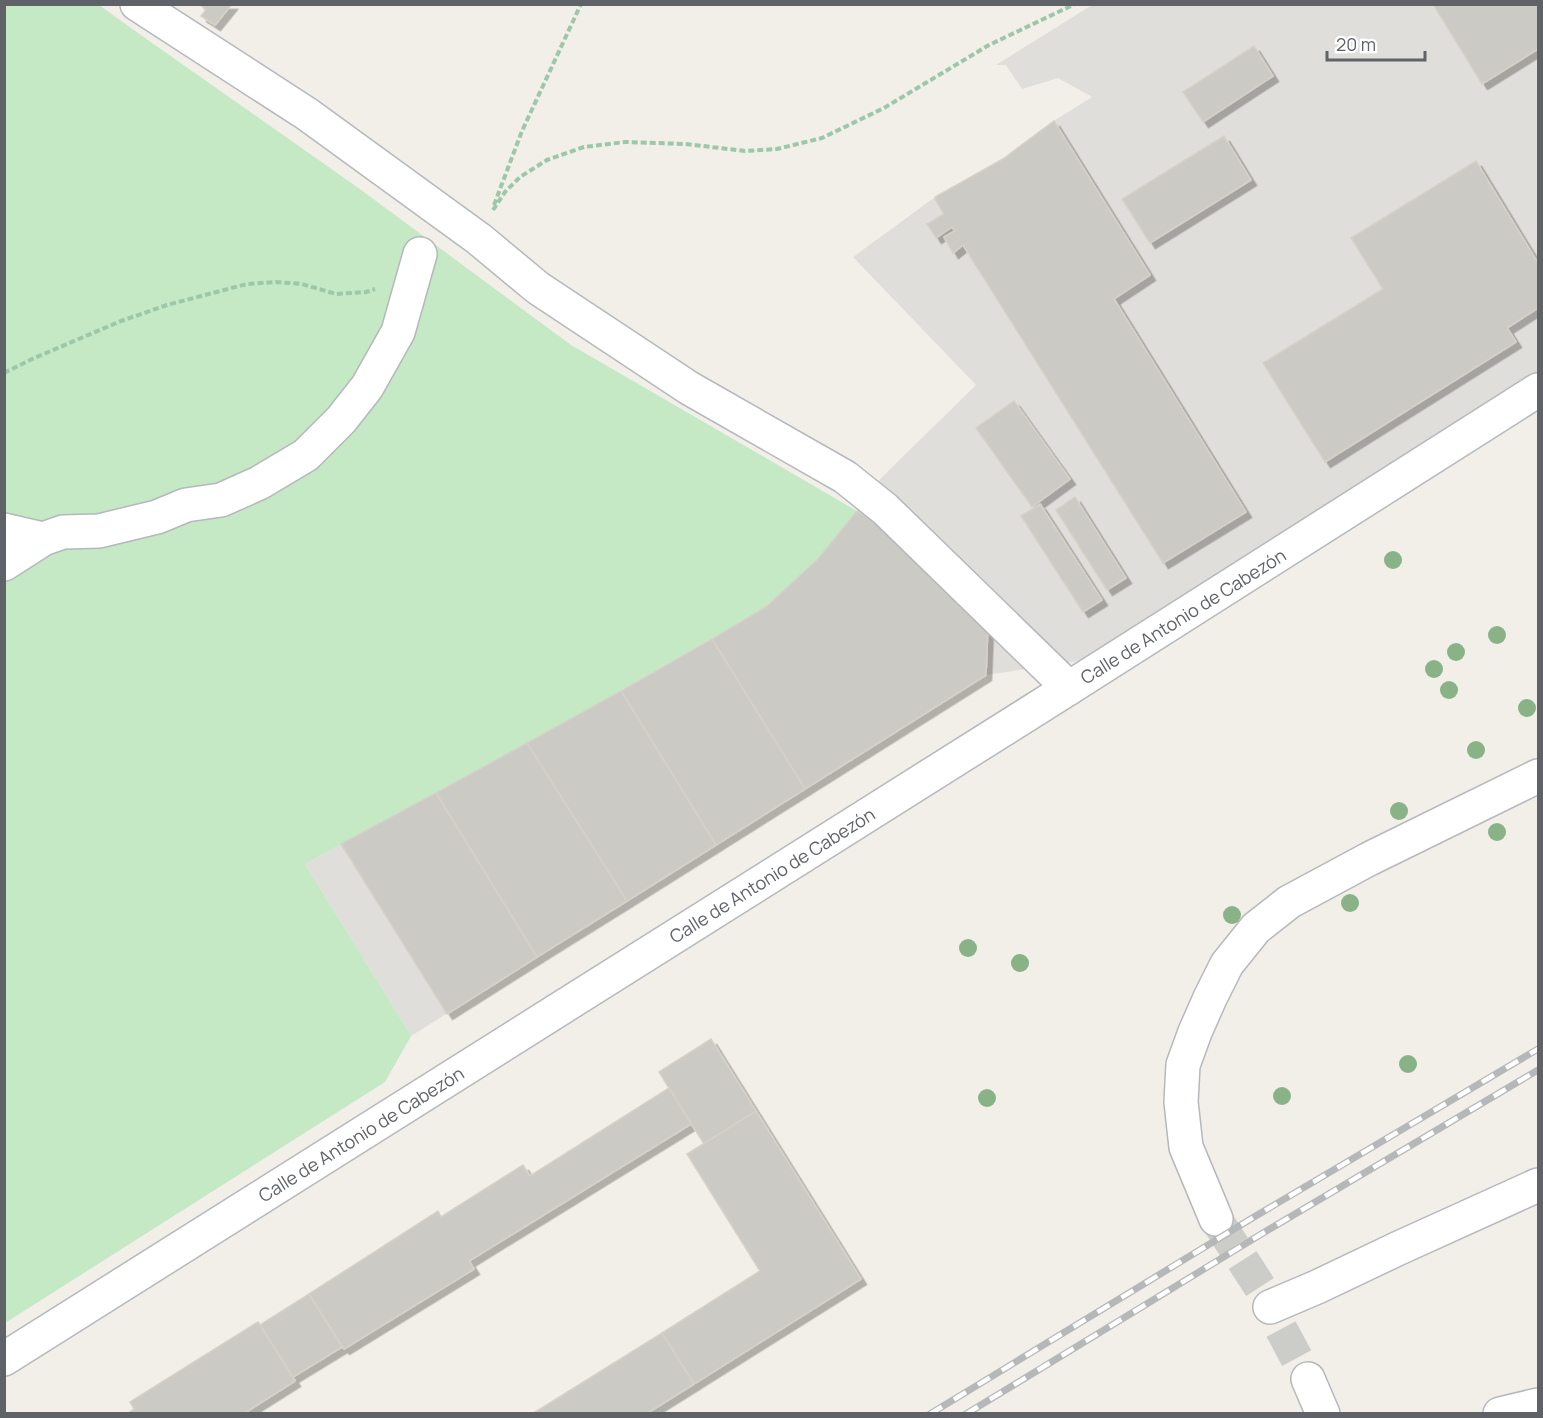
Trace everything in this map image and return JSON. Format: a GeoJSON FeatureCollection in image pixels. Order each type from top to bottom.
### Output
{"type":"FeatureCollection","features":[{"type":"Feature","properties":{"kind":"street"},"geometry":{"type":"LineString","coordinates":[[147,11],[307,114],[479,239],[538,288],[689,388],[845,477],[885,509],[1069,688]]}},
{"type":"Feature","properties":{"kind":"street"},"geometry":{"type":"LineString","coordinates":[[4,564],[43,539],[63,532],[99,531],[157,518],[186,505],[221,500],[260,483],[306,455],[340,420],[367,387],[398,332],[420,254]]}},
{"type":"Feature","properties":{"kind":"street","name":"Calle de Antonio de Cabezón"},"geometry":{"type":"LineString","coordinates":[[4,1359],[1539,390]]}},
{"type":"Feature","properties":{"kind":"street"},"geometry":{"type":"LineString","coordinates":[[4,530],[43,539]]}},
{"type":"Feature","properties":{"kind":"street"},"geometry":{"type":"LineString","coordinates":[[1216,1219],[1186,1147],[1181,1102],[1183,1065],[1209,998],[1227,964],[1256,928],[1289,902],[1369,859],[1539,776]]}},
{"type":"Feature","properties":{"kind":"street"},"geometry":{"type":"LineString","coordinates":[[1270,1308],[1539,1185]]}},
{"type":"Feature","properties":{"kind":"street"},"geometry":{"type":"LineString","coordinates":[[1308,1379],[1323,1413]]}},
{"type":"Feature","properties":{"kind":"street"},"geometry":{"type":"LineString","coordinates":[[1500,1413],[1539,1405]]}},
{"type":"Feature","properties":{"kind":"path"},"geometry":{"type":"LineString","coordinates":[[581,4],[522,131],[491,213],[505,192],[520,177],[547,160],[585,147],[625,142],[686,144],[745,151],[777,149],[822,138],[884,108],[989,45],[1075,4]]}},
{"type":"Feature","properties":{"kind":"path"},"geometry":{"type":"LineString","coordinates":[[4,373],[121,321],[167,305],[248,284],[276,282],[302,284],[336,294],[366,292],[376,288]]}},
{"type":"Feature","properties":{"kind":"shaded area"},"geometry":{"type":"Polygon","coordinates":[[[1092,5],[1538,5],[1538,388],[1078,661],[986,675],[411,1036],[305,864],[559,726],[766,607],[818,559],[881,478],[976,385],[853,257],[935,197],[1002,159],[1049,124],[1092,97],[1058,78],[1022,89],[1006,65],[996,65],[1092,5]]]}},
{"type":"Feature","properties":{"kind":"green space"},"geometry":{"type":"Polygon","coordinates":[[[5,5],[99,5],[357,187],[571,345],[857,511],[818,559],[766,607],[559,726],[305,864],[411,1036],[385,1082],[5,1323],[5,5]]]}},
{"type":"Feature","properties":{"kind":"building"},"geometry":{"type":"Polygon","coordinates":[[[200,4],[232,4],[215,25],[201,16],[206,10],[200,4]]]}},
{"type":"Feature","properties":{"kind":"building"},"geometry":{"type":"Polygon","coordinates":[[[1433,4],[1538,4],[1538,49],[1482,84],[1433,4]]]}},
{"type":"Feature","properties":{"kind":"building"},"geometry":{"type":"Polygon","coordinates":[[[1254,46],[1273,76],[1203,122],[1183,92],[1254,46]]]}},
{"type":"Feature","properties":{"kind":"building"},"geometry":{"type":"Polygon","coordinates":[[[1054,121],[1150,275],[1114,299],[1246,512],[1163,563],[963,245],[953,253],[944,237],[955,231],[952,227],[936,238],[927,224],[944,214],[935,197],[1003,159],[1054,121]]]}},
{"type":"Feature","properties":{"kind":"building"},"geometry":{"type":"Polygon","coordinates":[[[1224,136],[1251,180],[1150,243],[1122,199],[1224,136]]]}},
{"type":"Feature","properties":{"kind":"building"},"geometry":{"type":"Polygon","coordinates":[[[1476,161],[1538,263],[1538,308],[1507,328],[1516,342],[1325,462],[1263,363],[1383,289],[1351,238],[1476,161]]]}},
{"type":"Feature","properties":{"kind":"building"},"geometry":{"type":"Polygon","coordinates":[[[1014,401],[1070,479],[1032,507],[976,428],[1014,401]]]}},
{"type":"Feature","properties":{"kind":"building"},"geometry":{"type":"Polygon","coordinates":[[[1075,497],[1126,578],[1107,590],[1056,510],[1075,497]]]}},
{"type":"Feature","properties":{"kind":"building"},"geometry":{"type":"Polygon","coordinates":[[[1040,504],[1102,600],[1083,612],[1021,516],[1040,504]]]}},
{"type":"Feature","properties":{"kind":"building"},"geometry":{"type":"Polygon","coordinates":[[[857,511],[887,528],[988,625],[986,675],[805,789],[712,639],[766,607],[818,559],[857,511]]]}},
{"type":"Feature","properties":{"kind":"building"},"geometry":{"type":"Polygon","coordinates":[[[712,639],[805,789],[716,845],[621,691],[712,639]]]}},
{"type":"Feature","properties":{"kind":"building"},"geometry":{"type":"Polygon","coordinates":[[[621,691],[716,845],[627,901],[527,743],[621,691]]]}},
{"type":"Feature","properties":{"kind":"building"},"geometry":{"type":"Polygon","coordinates":[[[527,743],[627,901],[537,957],[436,793],[527,743]]]}},
{"type":"Feature","properties":{"kind":"building"},"geometry":{"type":"Polygon","coordinates":[[[436,793],[537,957],[447,1014],[341,844],[436,793]]]}},
{"type":"Feature","properties":{"kind":"building"},"geometry":{"type":"Polygon","coordinates":[[[711,1039],[756,1111],[704,1144],[659,1072],[711,1039]]]}},
{"type":"Feature","properties":{"kind":"building"},"geometry":{"type":"Polygon","coordinates":[[[669,1088],[691,1124],[469,1261],[474,1269],[344,1349],[309,1294],[438,1211],[441,1217],[523,1165],[530,1176],[669,1088]]]}},
{"type":"Feature","properties":{"kind":"building"},"geometry":{"type":"Polygon","coordinates":[[[756,1111],[861,1279],[694,1384],[662,1333],[760,1271],[687,1154],[756,1111]]]}},
{"type":"Feature","properties":{"kind":"building"},"geometry":{"type":"Polygon","coordinates":[[[309,1294],[342,1347],[293,1377],[260,1325],[309,1294]]]}},
{"type":"Feature","properties":{"kind":"building"},"geometry":{"type":"Polygon","coordinates":[[[258,1322],[295,1381],[243,1414],[127,1414],[134,1409],[130,1402],[258,1322]]]}},
{"type":"Feature","properties":{"kind":"building"},"geometry":{"type":"Polygon","coordinates":[[[662,1333],[694,1384],[646,1414],[532,1414],[662,1333]]]}},
{"type":"Feature","properties":{"kind":"tunnel"},"geometry":{"type":"LineString","coordinates":[[1216,1219],[1260,1287]]}},
{"type":"Feature","properties":{"kind":"tunnel"},"geometry":{"type":"LineString","coordinates":[[1281,1329],[1308,1379]]}},
{"type":"Feature","properties":{"kind":"railway"},"geometry":{"type":"LineString","coordinates":[[930,1414],[1254,1217],[1538,1049]]}},
{"type":"Feature","properties":{"kind":"railway"},"geometry":{"type":"LineString","coordinates":[[966,1414],[1263,1233],[1538,1070]]}}]}
